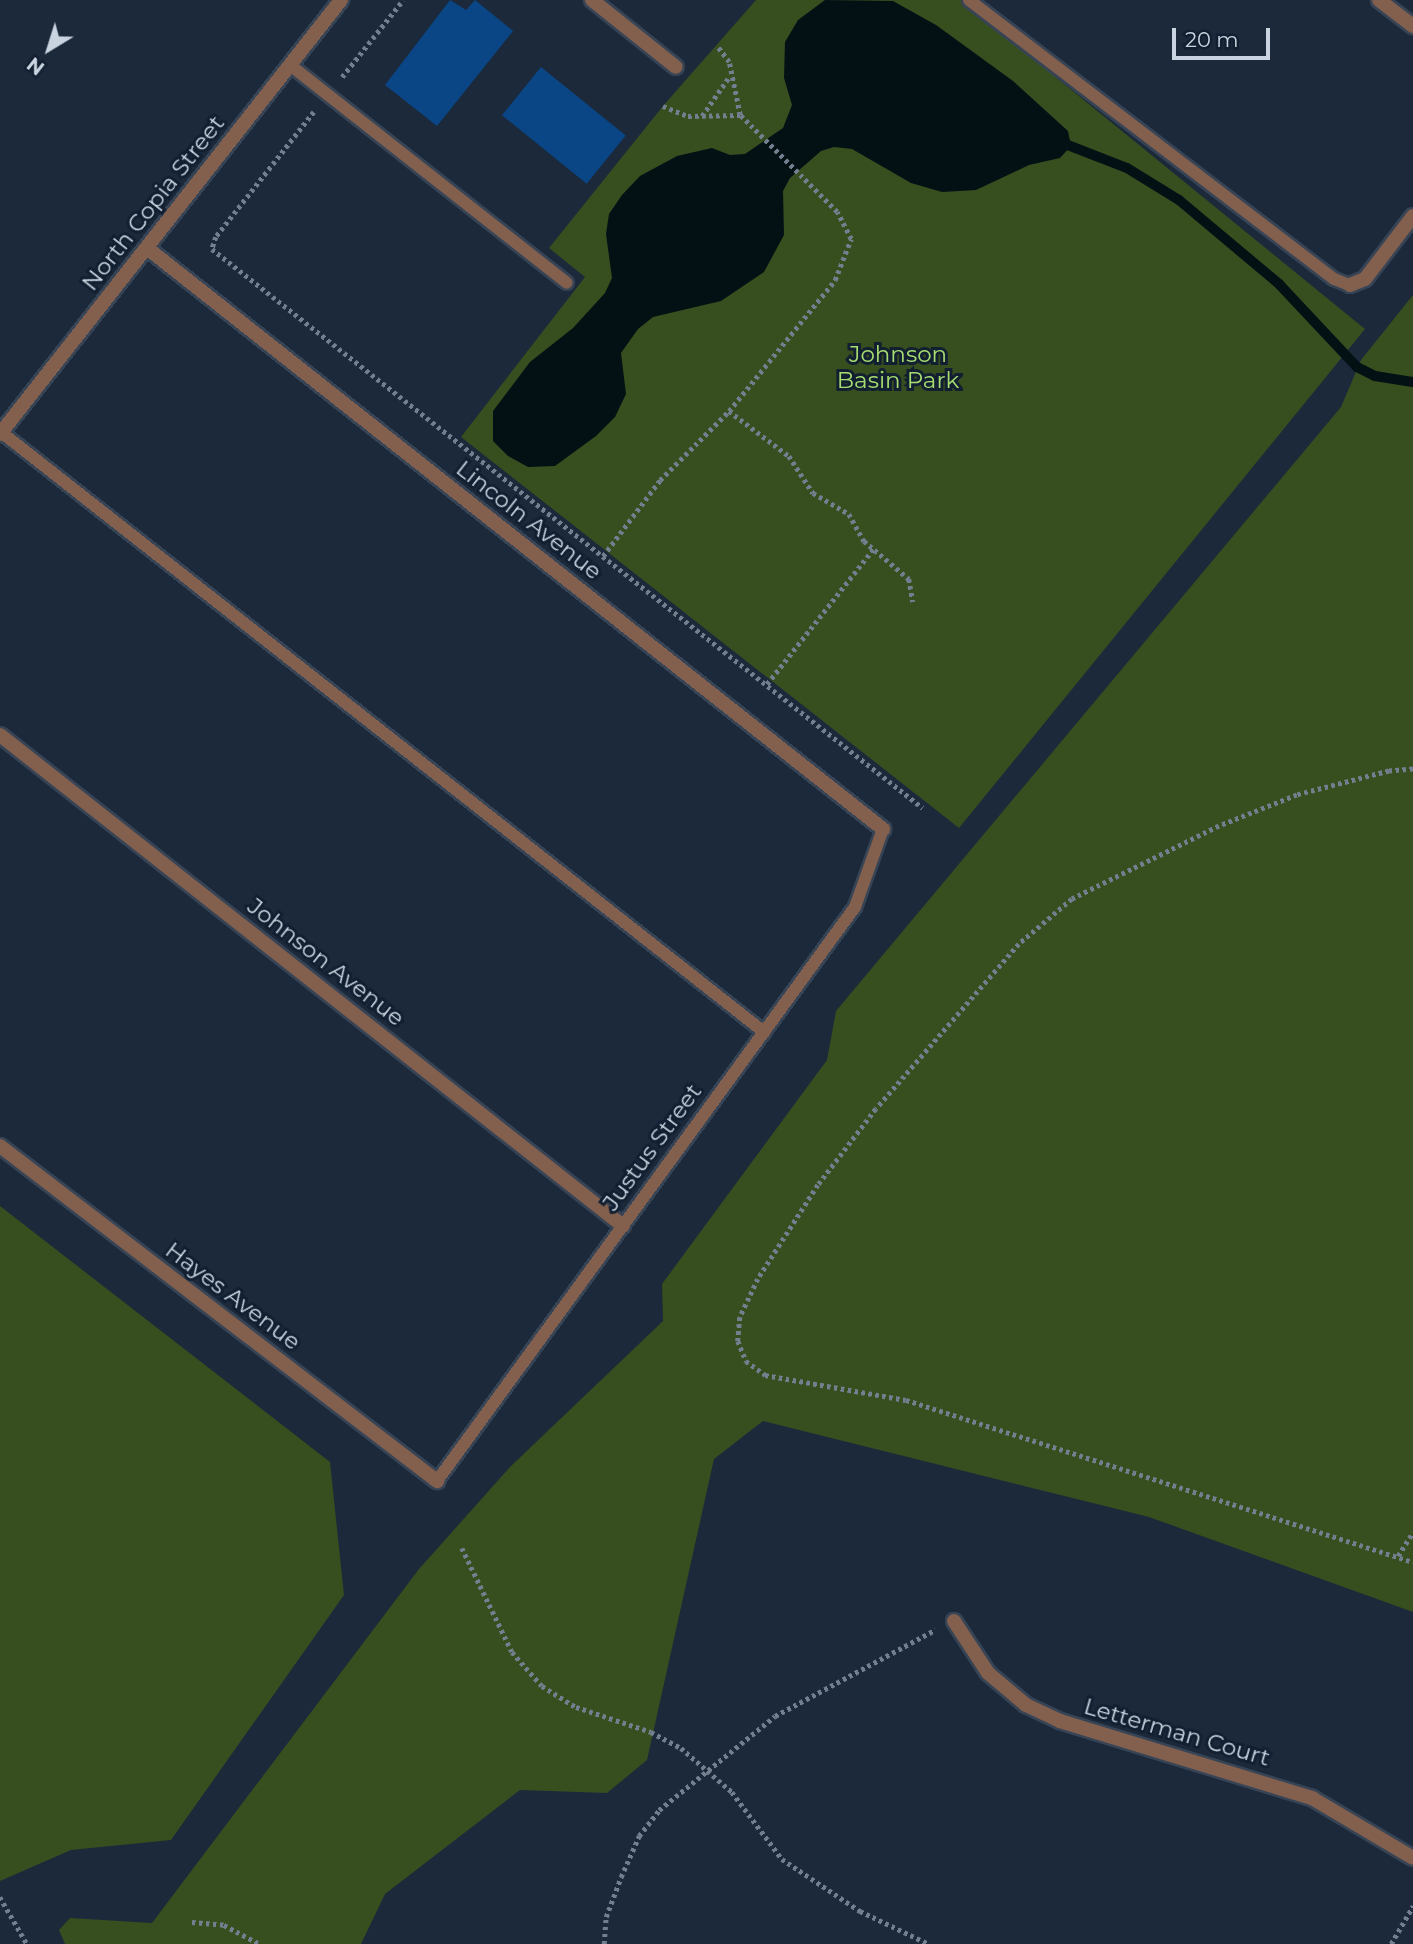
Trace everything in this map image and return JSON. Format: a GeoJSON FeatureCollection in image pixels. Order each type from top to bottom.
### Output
{"type":"FeatureCollection","features":[{"type":"Feature","properties":{"kind":"street","name":"North Copia Street"},"geometry":{"type":"LineString","coordinates":[[1,433],[341,0]]}},
{"type":"Feature","properties":{"kind":"street"},"geometry":{"type":"LineString","coordinates":[[592,0],[676,67]]}},
{"type":"Feature","properties":{"kind":"street"},"geometry":{"type":"LineString","coordinates":[[1379,0],[1413,26]]}},
{"type":"Feature","properties":{"kind":"street"},"geometry":{"type":"LineString","coordinates":[[1350,285],[1364,279],[1413,216]]}},
{"type":"Feature","properties":{"kind":"street","name":"Lincoln Avenue"},"geometry":{"type":"LineString","coordinates":[[147,247],[883,829]]}},
{"type":"Feature","properties":{"kind":"street","name":"Johnson Avenue"},"geometry":{"type":"LineString","coordinates":[[0,735],[623,1226]]}},
{"type":"Feature","properties":{"kind":"street","name":"Hayes Avenue"},"geometry":{"type":"LineString","coordinates":[[0,1146],[437,1481]]}},
{"type":"Feature","properties":{"kind":"street","name":"Letterman Court"},"geometry":{"type":"LineString","coordinates":[[954,1621],[988,1673],[1026,1705],[1060,1721],[1312,1798],[1413,1858]]}},
{"type":"Feature","properties":{"kind":"lane"},"geometry":{"type":"LineString","coordinates":[[969,0],[1335,279],[1350,285]]}},
{"type":"Feature","properties":{"kind":"lane"},"geometry":{"type":"LineString","coordinates":[[290,65],[566,282]]}},
{"type":"Feature","properties":{"kind":"lane"},"geometry":{"type":"LineString","coordinates":[[1,433],[764,1032]]}},
{"type":"Feature","properties":{"kind":"lane","name":"Justus Street"},"geometry":{"type":"LineString","coordinates":[[437,1481],[855,907],[883,829]]}},
{"type":"Feature","properties":{"kind":"path"},"geometry":{"type":"LineString","coordinates":[[403,0],[216,237],[212,249],[923,808]]}},
{"type":"Feature","properties":{"kind":"path"},"geometry":{"type":"LineString","coordinates":[[603,556],[660,480],[729,411],[811,312],[847,256],[851,239],[846,226],[740,115],[729,76],[729,62],[717,46]]}},
{"type":"Feature","properties":{"kind":"path"},"geometry":{"type":"LineString","coordinates":[[702,116],[729,76]]}},
{"type":"Feature","properties":{"kind":"path"},"geometry":{"type":"LineString","coordinates":[[663,106],[702,116],[740,115]]}},
{"type":"Feature","properties":{"kind":"path"},"geometry":{"type":"LineString","coordinates":[[729,411],[757,436],[782,449],[807,487],[841,506],[874,548],[909,579],[914,602]]}},
{"type":"Feature","properties":{"kind":"path"},"geometry":{"type":"LineString","coordinates":[[767,684],[874,548]]}},
{"type":"Feature","properties":{"kind":"path"},"geometry":{"type":"LineString","coordinates":[[1413,769],[1389,771],[1297,795],[1219,826],[1072,899],[1019,944],[876,1109],[818,1185],[758,1279],[740,1317],[738,1341],[746,1361],[765,1375],[906,1400],[1413,1562]]}},
{"type":"Feature","properties":{"kind":"path"},"geometry":{"type":"LineString","coordinates":[[1398,1556],[1413,1532]]}},
{"type":"Feature","properties":{"kind":"path"},"geometry":{"type":"LineString","coordinates":[[462,1548],[512,1652],[542,1686],[576,1707],[661,1738],[732,1792],[782,1859],[860,1911],[929,1944]]}},
{"type":"Feature","properties":{"kind":"path"},"geometry":{"type":"LineString","coordinates":[[604,1944],[606,1917],[639,1836],[659,1810],[775,1716],[954,1621]]}},
{"type":"Feature","properties":{"kind":"path"},"geometry":{"type":"LineString","coordinates":[[0,1897],[27,1944]]}},
{"type":"Feature","properties":{"kind":"path"},"geometry":{"type":"LineString","coordinates":[[1391,1944],[1413,1906]]}},
{"type":"Feature","properties":{"kind":"path"},"geometry":{"type":"LineString","coordinates":[[192,1922],[225,1925],[259,1944]]}},
{"type":"Feature","properties":{"kind":"green space","name":"Johnson Basin Park"},"geometry":{"type":"Polygon","coordinates":[[[756,0],[961,0],[1365,329],[959,828],[461,437],[585,277],[549,248],[663,106],[756,0]]]}},
{"type":"Feature","properties":{"kind":"green space"},"geometry":{"type":"Polygon","coordinates":[[[1413,295],[1413,1612],[1149,1517],[763,1421],[714,1459],[647,1760],[607,1793],[520,1790],[385,1894],[361,1944],[65,1944],[59,1930],[70,1918],[152,1923],[419,1569],[511,1466],[663,1321],[662,1284],[827,1060],[836,1011],[1341,407],[1361,360],[1413,295]]]}},
{"type":"Feature","properties":{"kind":"green space"},"geometry":{"type":"Polygon","coordinates":[[[0,1206],[330,1462],[344,1595],[171,1840],[71,1850],[0,1881],[0,1206]]]}},
{"type":"Feature","properties":{"kind":"shaded area"},"geometry":{"type":"Polygon","coordinates":[[[825,0],[893,1],[936,25],[1013,81],[1068,131],[1071,146],[1060,158],[1029,165],[976,190],[942,192],[911,183],[852,149],[834,147],[821,151],[790,178],[783,191],[784,235],[764,272],[721,301],[653,317],[638,329],[621,353],[626,394],[615,417],[596,436],[555,466],[528,467],[508,456],[493,441],[493,411],[530,362],[573,328],[605,293],[612,278],[606,234],[609,214],[622,195],[640,176],[677,156],[712,148],[730,155],[745,154],[783,128],[792,105],[784,78],[785,42],[798,20],[825,0]]]}},
{"type":"Feature","properties":{"kind":"building"},"geometry":{"type":"Polygon","coordinates":[[[450,0],[466,10],[475,0],[513,31],[437,126],[385,85],[450,0]]]}},
{"type":"Feature","properties":{"kind":"building"},"geometry":{"type":"Polygon","coordinates":[[[541,67],[626,136],[587,184],[502,115],[541,67]]]}},
{"type":"Feature","properties":{"kind":"waterway"},"geometry":{"type":"LineString","coordinates":[[1060,142],[1127,168],[1179,200],[1279,284],[1357,367],[1375,376],[1413,382]]}}]}
